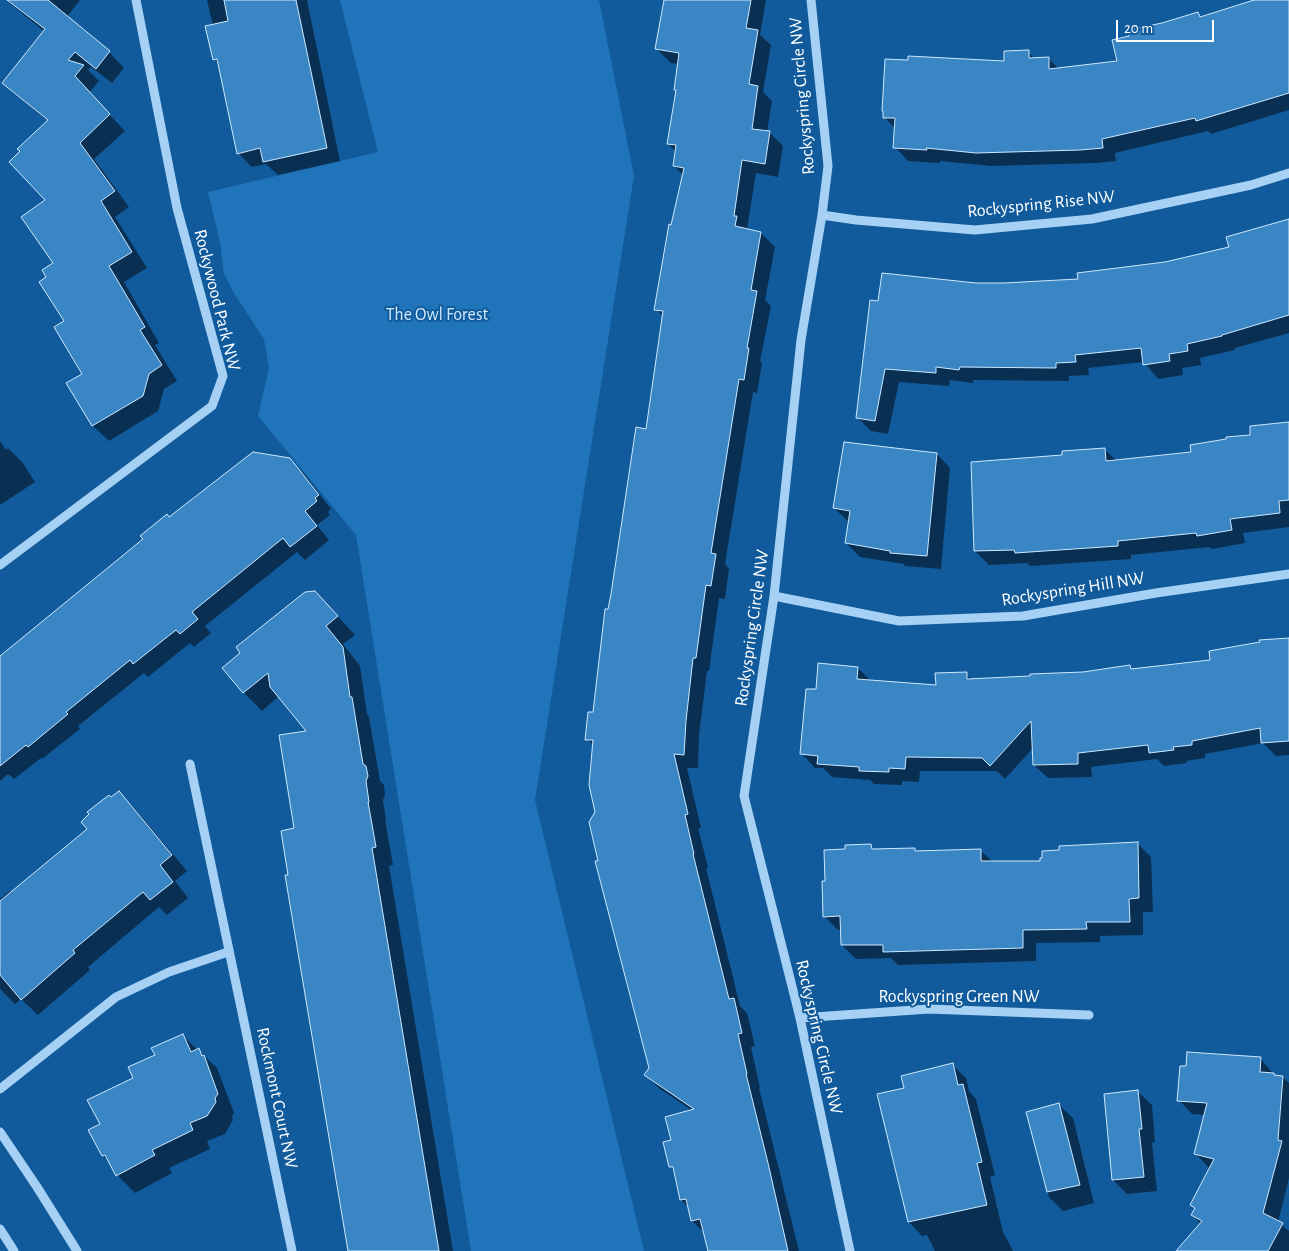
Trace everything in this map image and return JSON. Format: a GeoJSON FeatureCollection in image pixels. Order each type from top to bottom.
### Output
{"type":"FeatureCollection","features":[{"type":"Feature","properties":{"kind":"street","name":"Rockywood Park NW"},"geometry":{"type":"LineString","coordinates":[[0,565],[212,406],[223,376],[178,208],[136,0]]}},
{"type":"Feature","properties":{"kind":"street","name":"Rockyspring Circle NW"},"geometry":{"type":"LineString","coordinates":[[811,0],[828,166],[822,215],[801,340],[774,596],[744,796],[800,1018],[850,1251]]}},
{"type":"Feature","properties":{"kind":"street","name":"Rockyspring Rise NW"},"geometry":{"type":"LineString","coordinates":[[822,215],[866,221],[975,230],[1092,219],[1251,185],[1289,173]]}},
{"type":"Feature","properties":{"kind":"street","name":"Rockyspring Hill NW"},"geometry":{"type":"LineString","coordinates":[[774,596],[899,621],[1022,616],[1156,593],[1289,574]]}},
{"type":"Feature","properties":{"kind":"street","name":"Rockmont Court NW"},"geometry":{"type":"LineString","coordinates":[[190,764],[292,1251]]}},
{"type":"Feature","properties":{"kind":"street"},"geometry":{"type":"LineString","coordinates":[[0,1089],[116,997],[169,972],[228,952]]}},
{"type":"Feature","properties":{"kind":"street","name":"Rockyspring Green NW"},"geometry":{"type":"LineString","coordinates":[[800,1018],[929,1009],[1089,1016]]}},
{"type":"Feature","properties":{"kind":"street"},"geometry":{"type":"LineString","coordinates":[[0,1132],[77,1251]]}},
{"type":"Feature","properties":{"kind":"street"},"geometry":{"type":"LineString","coordinates":[[0,1229],[14,1251]]}},
{"type":"Feature","properties":{"kind":"green space","name":"The Owl Forest"},"geometry":{"type":"Polygon","coordinates":[[[340,0],[599,0],[634,176],[535,800],[644,1251],[471,1251],[356,535],[258,416],[269,368],[264,339],[235,295],[224,274],[220,242],[208,192],[378,152],[340,0]]]}},
{"type":"Feature","properties":{"kind":"building"},"geometry":{"type":"Polygon","coordinates":[[[7,0],[48,0],[110,51],[96,69],[75,52],[68,60],[84,65],[75,76],[110,114],[80,143],[115,191],[101,201],[132,252],[109,266],[145,327],[140,330],[162,365],[149,374],[143,396],[92,426],[66,383],[82,374],[54,327],[64,321],[39,282],[46,277],[42,270],[53,263],[21,217],[45,200],[9,162],[20,151],[17,149],[48,120],[2,83],[45,29],[7,0]]]}},
{"type":"Feature","properties":{"kind":"building"},"geometry":{"type":"Polygon","coordinates":[[[224,0],[296,0],[327,148],[263,162],[260,148],[237,154],[217,59],[213,60],[205,26],[228,21],[224,0]]]}},
{"type":"Feature","properties":{"kind":"building"},"geometry":{"type":"Polygon","coordinates":[[[664,0],[751,0],[746,28],[758,30],[749,84],[758,86],[752,129],[770,131],[765,164],[742,160],[734,216],[737,216],[735,226],[761,232],[751,290],[757,291],[747,348],[749,348],[744,380],[739,379],[711,553],[716,554],[711,586],[706,585],[696,658],[693,658],[684,755],[674,754],[688,814],[685,815],[693,854],[729,999],[734,998],[742,1033],[738,1034],[746,1074],[788,1251],[708,1251],[700,1219],[691,1221],[686,1199],[680,1200],[673,1167],[669,1167],[663,1142],[671,1140],[665,1117],[694,1109],[644,1075],[649,1068],[595,861],[598,861],[589,822],[595,812],[589,785],[593,740],[585,740],[588,712],[593,712],[605,609],[608,609],[611,594],[636,427],[646,429],[663,311],[654,310],[669,224],[671,225],[684,168],[673,166],[676,145],[667,144],[676,90],[674,90],[679,53],[655,49],[664,0]]]}},
{"type":"Feature","properties":{"kind":"building"},"geometry":{"type":"Polygon","coordinates":[[[1254,0],[1289,0],[1289,93],[1196,121],[1195,118],[1102,139],[1103,148],[976,153],[926,148],[927,150],[893,148],[895,118],[883,118],[882,111],[885,59],[908,60],[908,56],[1004,61],[1004,51],[1029,50],[1029,58],[1049,57],[1049,69],[1117,61],[1112,40],[1129,36],[1128,30],[1162,23],[1198,12],[1200,17],[1254,0]]]}},
{"type":"Feature","properties":{"kind":"building"},"geometry":{"type":"Polygon","coordinates":[[[1289,219],[1289,315],[1222,336],[1187,344],[1188,351],[1169,354],[1170,361],[1143,365],[1141,348],[1075,355],[1076,362],[1056,363],[1056,368],[960,367],[959,370],[936,367],[936,373],[885,369],[875,421],[856,418],[870,300],[878,301],[882,273],[976,283],[1078,279],[1077,273],[1165,262],[1229,247],[1226,237],[1289,219]]]}},
{"type":"Feature","properties":{"kind":"building"},"geometry":{"type":"Polygon","coordinates":[[[1289,422],[1289,500],[1279,501],[1280,513],[1230,519],[1232,530],[1197,536],[1196,533],[1118,541],[1118,546],[1015,553],[1014,550],[974,551],[971,462],[1062,455],[1062,451],[1105,448],[1106,461],[1191,452],[1190,445],[1226,439],[1226,437],[1250,435],[1250,426],[1289,422]]]}},
{"type":"Feature","properties":{"kind":"building"},"geometry":{"type":"Polygon","coordinates":[[[844,442],[937,453],[927,556],[890,553],[890,551],[845,543],[850,511],[833,508],[844,442]]]}},
{"type":"Feature","properties":{"kind":"building"},"geometry":{"type":"Polygon","coordinates":[[[253,452],[290,458],[319,495],[315,498],[317,501],[305,511],[317,526],[290,547],[283,538],[192,612],[198,619],[180,634],[176,630],[133,664],[130,660],[66,712],[68,714],[28,747],[26,745],[0,766],[0,656],[143,539],[140,536],[167,514],[169,517],[253,452]]]}},
{"type":"Feature","properties":{"kind":"building"},"geometry":{"type":"Polygon","coordinates":[[[315,591],[338,616],[326,626],[343,647],[350,697],[352,697],[363,764],[366,766],[368,776],[366,781],[368,802],[376,847],[372,848],[439,1251],[348,1251],[285,875],[288,875],[281,831],[294,828],[279,735],[306,731],[270,687],[268,673],[243,693],[222,668],[240,653],[236,647],[305,592],[315,591]]]}},
{"type":"Feature","properties":{"kind":"building"},"geometry":{"type":"Polygon","coordinates":[[[1289,638],[1289,741],[1261,743],[1260,728],[1192,741],[1192,745],[1173,747],[1174,750],[1149,753],[1148,745],[1078,753],[1078,764],[1033,765],[1031,721],[990,766],[982,758],[906,757],[905,769],[889,768],[889,772],[859,771],[859,767],[817,764],[818,756],[800,754],[806,689],[816,689],[818,663],[858,667],[857,679],[936,685],[935,673],[967,672],[967,679],[1083,672],[1130,665],[1131,669],[1210,660],[1209,651],[1260,642],[1259,640],[1289,638]]]}},
{"type":"Feature","properties":{"kind":"building"},"geometry":{"type":"Polygon","coordinates":[[[119,791],[172,855],[160,865],[173,882],[150,900],[143,892],[73,950],[75,953],[21,1000],[0,975],[0,901],[87,829],[81,822],[89,814],[87,812],[109,795],[111,797],[119,791]]]}},
{"type":"Feature","properties":{"kind":"building"},"geometry":{"type":"Polygon","coordinates":[[[1138,842],[1139,898],[1129,899],[1130,922],[1086,922],[1087,929],[1023,930],[1023,948],[883,952],[883,945],[841,945],[840,916],[823,917],[822,881],[825,881],[824,850],[845,849],[845,845],[871,844],[872,849],[915,848],[915,851],[981,849],[981,861],[1040,861],[1042,851],[1059,850],[1059,846],[1138,842]]]}},
{"type":"Feature","properties":{"kind":"building"},"geometry":{"type":"Polygon","coordinates":[[[183,1034],[191,1052],[199,1048],[202,1056],[204,1055],[218,1094],[215,1098],[216,1102],[207,1116],[190,1123],[193,1130],[152,1150],[155,1155],[116,1176],[105,1155],[102,1156],[88,1130],[100,1124],[87,1100],[133,1078],[128,1067],[155,1055],[151,1048],[183,1034]]]}},
{"type":"Feature","properties":{"kind":"building"},"geometry":{"type":"Polygon","coordinates":[[[1187,1052],[1261,1057],[1260,1072],[1283,1076],[1278,1140],[1282,1141],[1263,1213],[1283,1223],[1268,1251],[1176,1251],[1202,1221],[1191,1215],[1195,1208],[1190,1205],[1214,1159],[1194,1154],[1207,1103],[1177,1101],[1180,1066],[1186,1066],[1187,1052]]]}},
{"type":"Feature","properties":{"kind":"building"},"geometry":{"type":"Polygon","coordinates":[[[953,1063],[958,1085],[963,1084],[982,1162],[977,1163],[987,1205],[908,1222],[877,1094],[904,1088],[901,1076],[953,1063]]]}},
{"type":"Feature","properties":{"kind":"building"},"geometry":{"type":"Polygon","coordinates":[[[1138,1090],[1142,1129],[1139,1129],[1144,1177],[1112,1180],[1104,1094],[1138,1090]]]}},
{"type":"Feature","properties":{"kind":"building"},"geometry":{"type":"Polygon","coordinates":[[[1059,1103],[1080,1185],[1047,1192],[1026,1112],[1059,1103]]]}}]}
